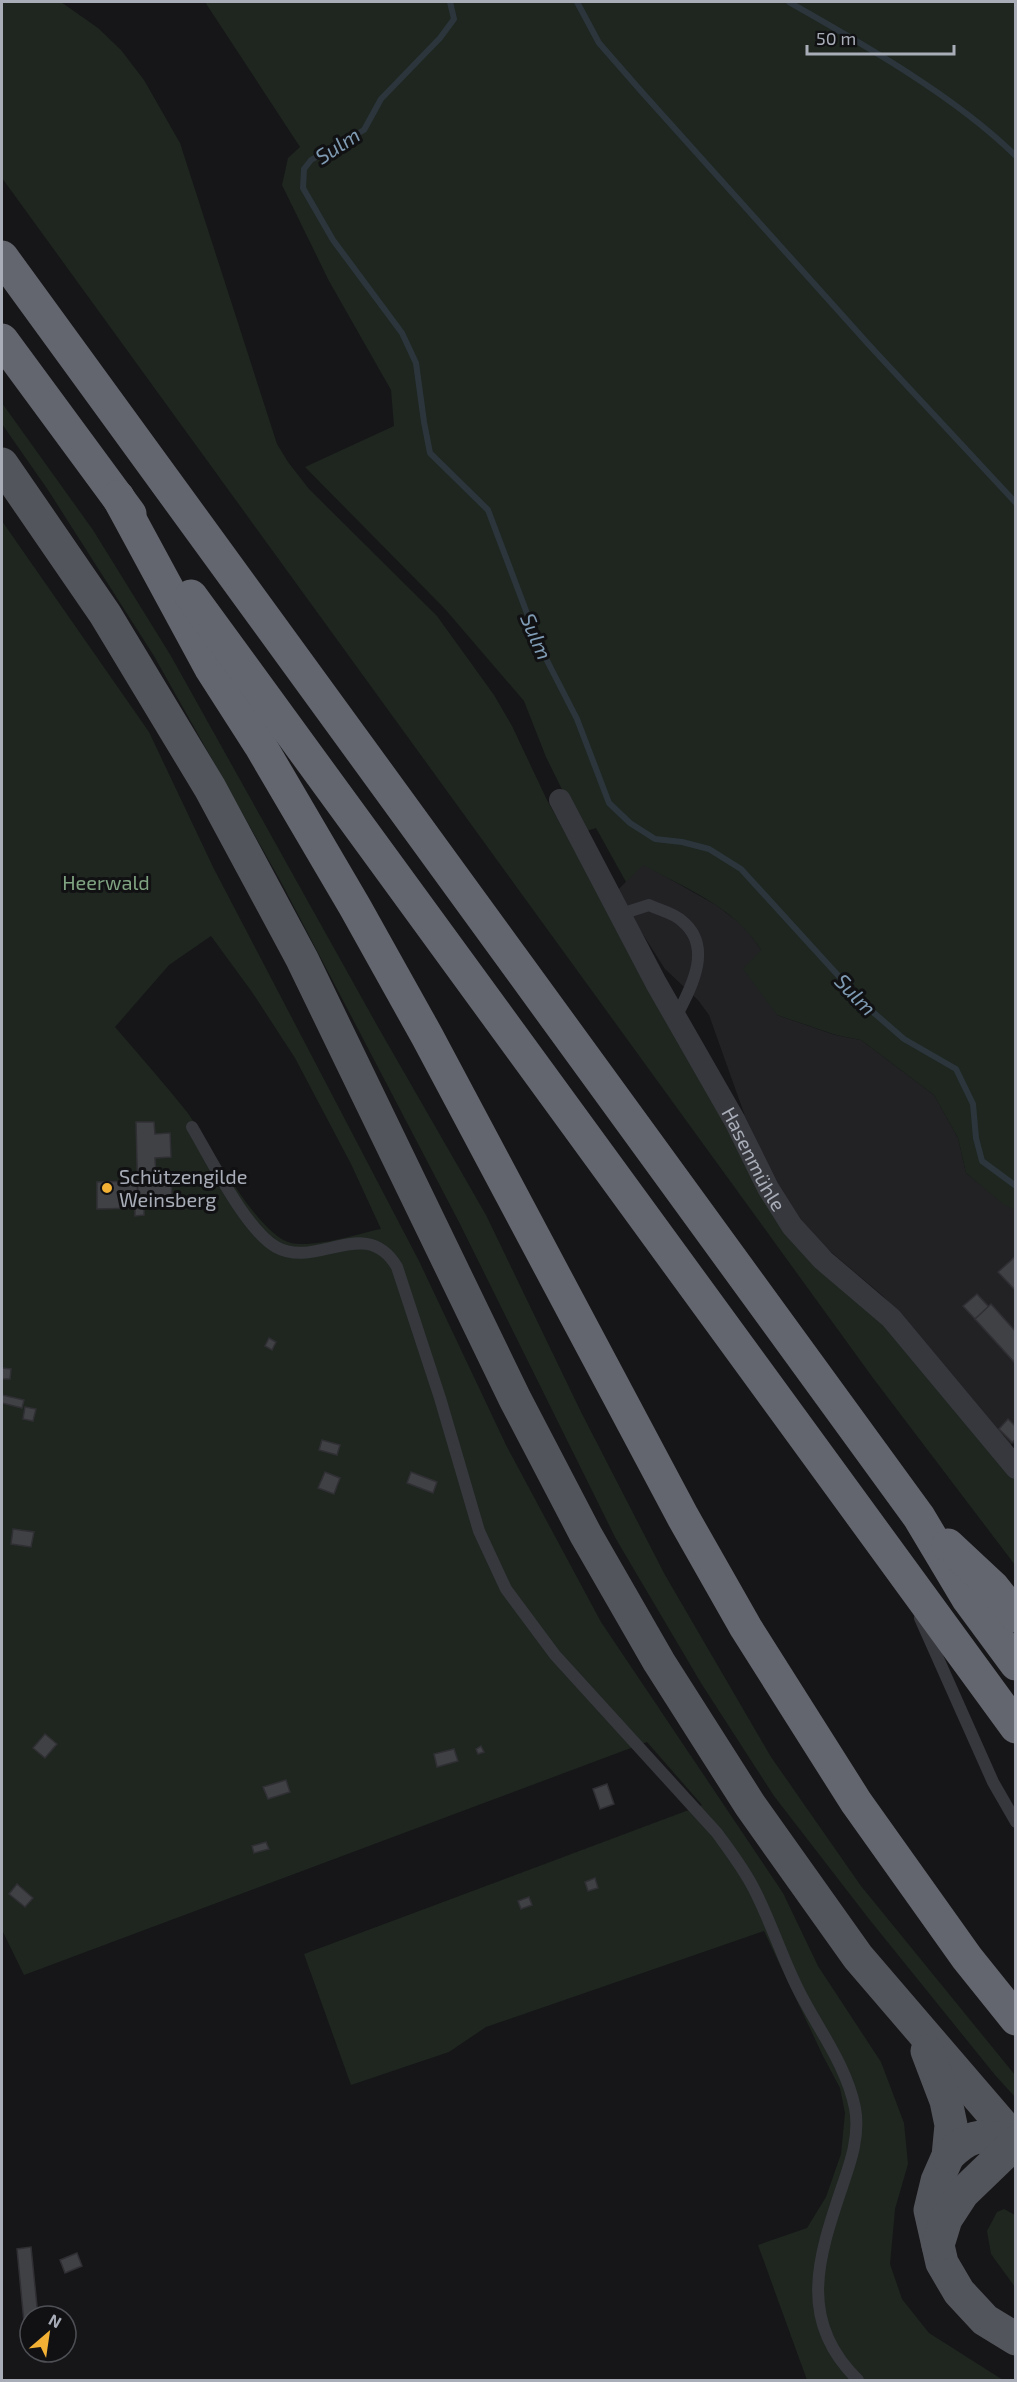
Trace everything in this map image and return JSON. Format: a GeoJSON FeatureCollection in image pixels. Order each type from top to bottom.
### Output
{"type":"FeatureCollection","features":[{"type":"Feature","properties":{"kind":"highway"},"geometry":{"type":"LineString","coordinates":[[2,257],[919,1517],[968,1599],[1016,1664]]}},
{"type":"Feature","properties":{"kind":"highway"},"geometry":{"type":"LineString","coordinates":[[2,340],[460,963],[1016,1727]]}},
{"type":"Feature","properties":{"kind":"highway"},"geometry":{"type":"LineString","coordinates":[[118,497],[210,667],[272,765],[427,1036],[683,1517],[746,1628],[856,1802],[967,1958],[1016,2019]]}},
{"type":"Feature","properties":{"kind":"highway"},"geometry":{"type":"LineString","coordinates":[[919,1517],[993,1587],[1016,1616]]}},
{"type":"Feature","properties":{"kind":"main road"},"geometry":{"type":"LineString","coordinates":[[2,465],[105,614],[210,789],[302,959],[515,1399],[586,1535],[659,1662],[750,1805],[858,1957],[916,2028],[1016,2141]]}},
{"type":"Feature","properties":{"kind":"main road"},"geometry":{"type":"LineString","coordinates":[[916,2028],[939,2078],[951,2125],[948,2156],[937,2181],[930,2210],[942,2263],[959,2292],[985,2319],[1016,2339]]}},
{"type":"Feature","properties":{"kind":"main road"},"geometry":{"type":"LineString","coordinates":[[948,2156],[974,2136],[1016,2141]]}},
{"type":"Feature","properties":{"kind":"main road"},"geometry":{"type":"LineString","coordinates":[[938,2245],[946,2219],[963,2193],[1016,2141]]}},
{"type":"Feature","properties":{"kind":"street","name":"Hasenmühle"},"geometry":{"type":"LineString","coordinates":[[560,800],[676,1017],[735,1121],[768,1188],[792,1226],[823,1260],[891,1318],[1016,1468]]}},
{"type":"Feature","properties":{"kind":"lane"},"geometry":{"type":"LineString","coordinates":[[621,914],[649,905],[681,919],[695,935],[699,956],[693,985],[676,1017]]}},
{"type":"Feature","properties":{"kind":"lane"},"geometry":{"type":"LineString","coordinates":[[192,1127],[252,1227],[276,1247],[292,1254],[350,1244],[370,1243],[389,1254],[397,1267],[440,1398],[479,1531],[506,1588],[555,1655],[717,1833],[740,1864],[754,1889],[796,1986],[846,2080],[855,2108],[857,2133],[852,2157],[826,2234],[820,2260],[818,2287],[819,2316],[828,2342],[840,2363],[858,2380]]}},
{"type":"Feature","properties":{"kind":"lane"},"geometry":{"type":"LineString","coordinates":[[897,1565],[993,1782],[1016,1822]]}},
{"type":"Feature","properties":{"kind":"shaded area"},"geometry":{"type":"Polygon","coordinates":[[[643,864],[716,905],[745,927],[761,950],[777,1015],[835,1035],[861,1040],[934,1095],[958,1138],[966,1173],[1015,1210],[1015,1443],[1010,1445],[883,1296],[825,1247],[795,1213],[778,1186],[745,1116],[709,1015],[698,1000],[665,969],[616,892],[643,864]]]}},
{"type":"Feature","properties":{"kind":"green space"},"geometry":{"type":"Polygon","coordinates":[[[2,2],[61,2],[98,28],[121,50],[144,80],[180,143],[277,444],[309,489],[437,616],[494,695],[512,726],[547,800],[723,1117],[765,1203],[887,1326],[1015,1478],[1015,1565],[873,1378],[2,178],[2,2]]]}},
{"type":"Feature","properties":{"kind":"green space"},"geometry":{"type":"Polygon","coordinates":[[[205,2],[1015,2],[1015,1210],[1003,1204],[966,1173],[958,1138],[934,1095],[861,1040],[836,1035],[777,1015],[743,969],[761,950],[738,922],[708,900],[643,865],[626,882],[596,828],[583,832],[546,757],[524,701],[445,609],[305,467],[394,426],[391,390],[329,281],[282,185],[288,158],[300,147],[205,2]]]}},
{"type":"Feature","properties":{"kind":"green space"},"geometry":{"type":"Polygon","coordinates":[[[2,403],[93,530],[171,656],[486,1215],[581,1412],[665,1575],[771,1757],[861,1886],[1015,2075],[1015,2097],[869,1919],[774,1796],[701,1683],[616,1539],[459,1222],[281,882],[154,656],[48,490],[2,424],[2,403]]]}},
{"type":"Feature","properties":{"kind":"green space","name":"Heerwald"},"geometry":{"type":"Polygon","coordinates":[[[2,521],[149,732],[214,869],[419,1261],[507,1447],[601,1622],[783,1893],[818,1966],[881,2062],[904,2123],[908,2164],[895,2209],[890,2264],[902,2299],[929,2333],[1003,2380],[807,2380],[758,2245],[807,2228],[826,2197],[841,2154],[845,2113],[840,2088],[764,1931],[486,2027],[449,2052],[351,2085],[304,1954],[702,1805],[647,1742],[24,1975],[2,1930],[2,521]],[[211,936],[169,965],[115,1027],[187,1112],[234,1186],[264,1224],[278,1237],[291,1243],[312,1244],[381,1229],[351,1164],[295,1058],[252,992],[211,936]]]}},
{"type":"Feature","properties":{"kind":"green space"},"geometry":{"type":"Polygon","coordinates":[[[1004,2209],[1015,2215],[1015,2287],[991,2254],[987,2231],[997,2212],[1004,2209]]]}},
{"type":"Feature","properties":{"kind":"building"},"geometry":{"type":"Polygon","coordinates":[[[136,1122],[154,1122],[155,1134],[170,1133],[171,1157],[155,1158],[156,1178],[171,1178],[172,1201],[138,1203],[136,1122]]]}},
{"type":"Feature","properties":{"kind":"building"},"geometry":{"type":"Polygon","coordinates":[[[137,1181],[138,1208],[97,1209],[97,1182],[137,1181]]]}},
{"type":"Feature","properties":{"kind":"building"},"geometry":{"type":"Polygon","coordinates":[[[144,1202],[144,1215],[135,1216],[138,1203],[144,1202]]]}},
{"type":"Feature","properties":{"kind":"building"},"geometry":{"type":"Polygon","coordinates":[[[1016,1256],[1016,1291],[998,1272],[1016,1256]]]}},
{"type":"Feature","properties":{"kind":"building"},"geometry":{"type":"Polygon","coordinates":[[[977,1294],[989,1307],[975,1319],[963,1306],[977,1294]]]}},
{"type":"Feature","properties":{"kind":"building"},"geometry":{"type":"Polygon","coordinates":[[[991,1304],[1016,1332],[1016,1364],[975,1319],[991,1304]]]}},
{"type":"Feature","properties":{"kind":"building"},"geometry":{"type":"Polygon","coordinates":[[[269,1338],[276,1342],[272,1350],[265,1346],[269,1338]]]}},
{"type":"Feature","properties":{"kind":"building"},"geometry":{"type":"Polygon","coordinates":[[[2,1368],[11,1369],[10,1379],[2,1379],[2,1368]]]}},
{"type":"Feature","properties":{"kind":"building"},"geometry":{"type":"Polygon","coordinates":[[[2,1395],[24,1400],[22,1408],[2,1403],[2,1395]]]}},
{"type":"Feature","properties":{"kind":"building"},"geometry":{"type":"Polygon","coordinates":[[[25,1407],[36,1409],[33,1421],[23,1419],[25,1407]]]}},
{"type":"Feature","properties":{"kind":"building"},"geometry":{"type":"Polygon","coordinates":[[[1008,1419],[1016,1427],[1016,1439],[1012,1442],[999,1429],[1008,1419]]]}},
{"type":"Feature","properties":{"kind":"building"},"geometry":{"type":"Polygon","coordinates":[[[322,1440],[340,1445],[337,1455],[319,1450],[322,1440]]]}},
{"type":"Feature","properties":{"kind":"building"},"geometry":{"type":"Polygon","coordinates":[[[325,1472],[340,1478],[334,1494],[318,1488],[325,1472]]]}},
{"type":"Feature","properties":{"kind":"building"},"geometry":{"type":"Polygon","coordinates":[[[411,1472],[437,1482],[433,1493],[407,1483],[411,1472]]]}},
{"type":"Feature","properties":{"kind":"building"},"geometry":{"type":"Polygon","coordinates":[[[13,1529],[34,1532],[31,1547],[11,1544],[13,1529]]]}},
{"type":"Feature","properties":{"kind":"building"},"geometry":{"type":"Polygon","coordinates":[[[45,1734],[57,1744],[45,1758],[33,1748],[45,1734]]]}},
{"type":"Feature","properties":{"kind":"building"},"geometry":{"type":"Polygon","coordinates":[[[481,1746],[484,1752],[478,1754],[476,1749],[481,1746]]]}},
{"type":"Feature","properties":{"kind":"building"},"geometry":{"type":"Polygon","coordinates":[[[454,1749],[458,1761],[437,1767],[434,1754],[454,1749]]]}},
{"type":"Feature","properties":{"kind":"building"},"geometry":{"type":"Polygon","coordinates":[[[286,1780],[290,1792],[268,1799],[263,1787],[286,1780]]]}},
{"type":"Feature","properties":{"kind":"building"},"geometry":{"type":"Polygon","coordinates":[[[607,1784],[614,1804],[600,1809],[593,1789],[607,1784]]]}},
{"type":"Feature","properties":{"kind":"building"},"geometry":{"type":"Polygon","coordinates":[[[266,1842],[269,1849],[254,1853],[252,1846],[266,1842]]]}},
{"type":"Feature","properties":{"kind":"building"},"geometry":{"type":"Polygon","coordinates":[[[595,1878],[598,1888],[588,1891],[585,1882],[595,1878]]]}},
{"type":"Feature","properties":{"kind":"building"},"geometry":{"type":"Polygon","coordinates":[[[17,1884],[33,1898],[25,1907],[9,1894],[17,1884]]]}},
{"type":"Feature","properties":{"kind":"building"},"geometry":{"type":"Polygon","coordinates":[[[529,1897],[532,1905],[521,1909],[518,1901],[529,1897]]]}},
{"type":"Feature","properties":{"kind":"building"},"geometry":{"type":"Polygon","coordinates":[[[31,2247],[37,2304],[22,2304],[17,2249],[31,2247]]]}},
{"type":"Feature","properties":{"kind":"building"},"geometry":{"type":"Polygon","coordinates":[[[77,2253],[82,2266],[65,2273],[60,2260],[77,2253]]]}},
{"type":"Feature","properties":{"kind":"waterway","name":"Sulm"},"geometry":{"type":"LineString","coordinates":[[450,2],[454,19],[440,38],[381,99],[364,130],[311,160],[304,169],[303,188],[333,240],[402,333],[416,363],[430,453],[488,510],[539,645],[577,719],[609,803],[630,823],[655,839],[682,842],[709,849],[741,869],[866,1006],[904,1039],[956,1069],[973,1104],[976,1138],[982,1161],[1016,1186]]}},
{"type":"Feature","properties":{"kind":"waterway"},"geometry":{"type":"LineString","coordinates":[[577,2],[599,43],[641,91],[870,346],[1016,503]]}},
{"type":"Feature","properties":{"kind":"waterway"},"geometry":{"type":"LineString","coordinates":[[789,2],[877,53],[937,92],[992,134],[1016,156]]}},
{"type":"Feature","properties":{"kind":"place","name":"Schützengilde Weinsberg"},"geometry":{"type":"Point","coordinates":[107,1188]}}]}
